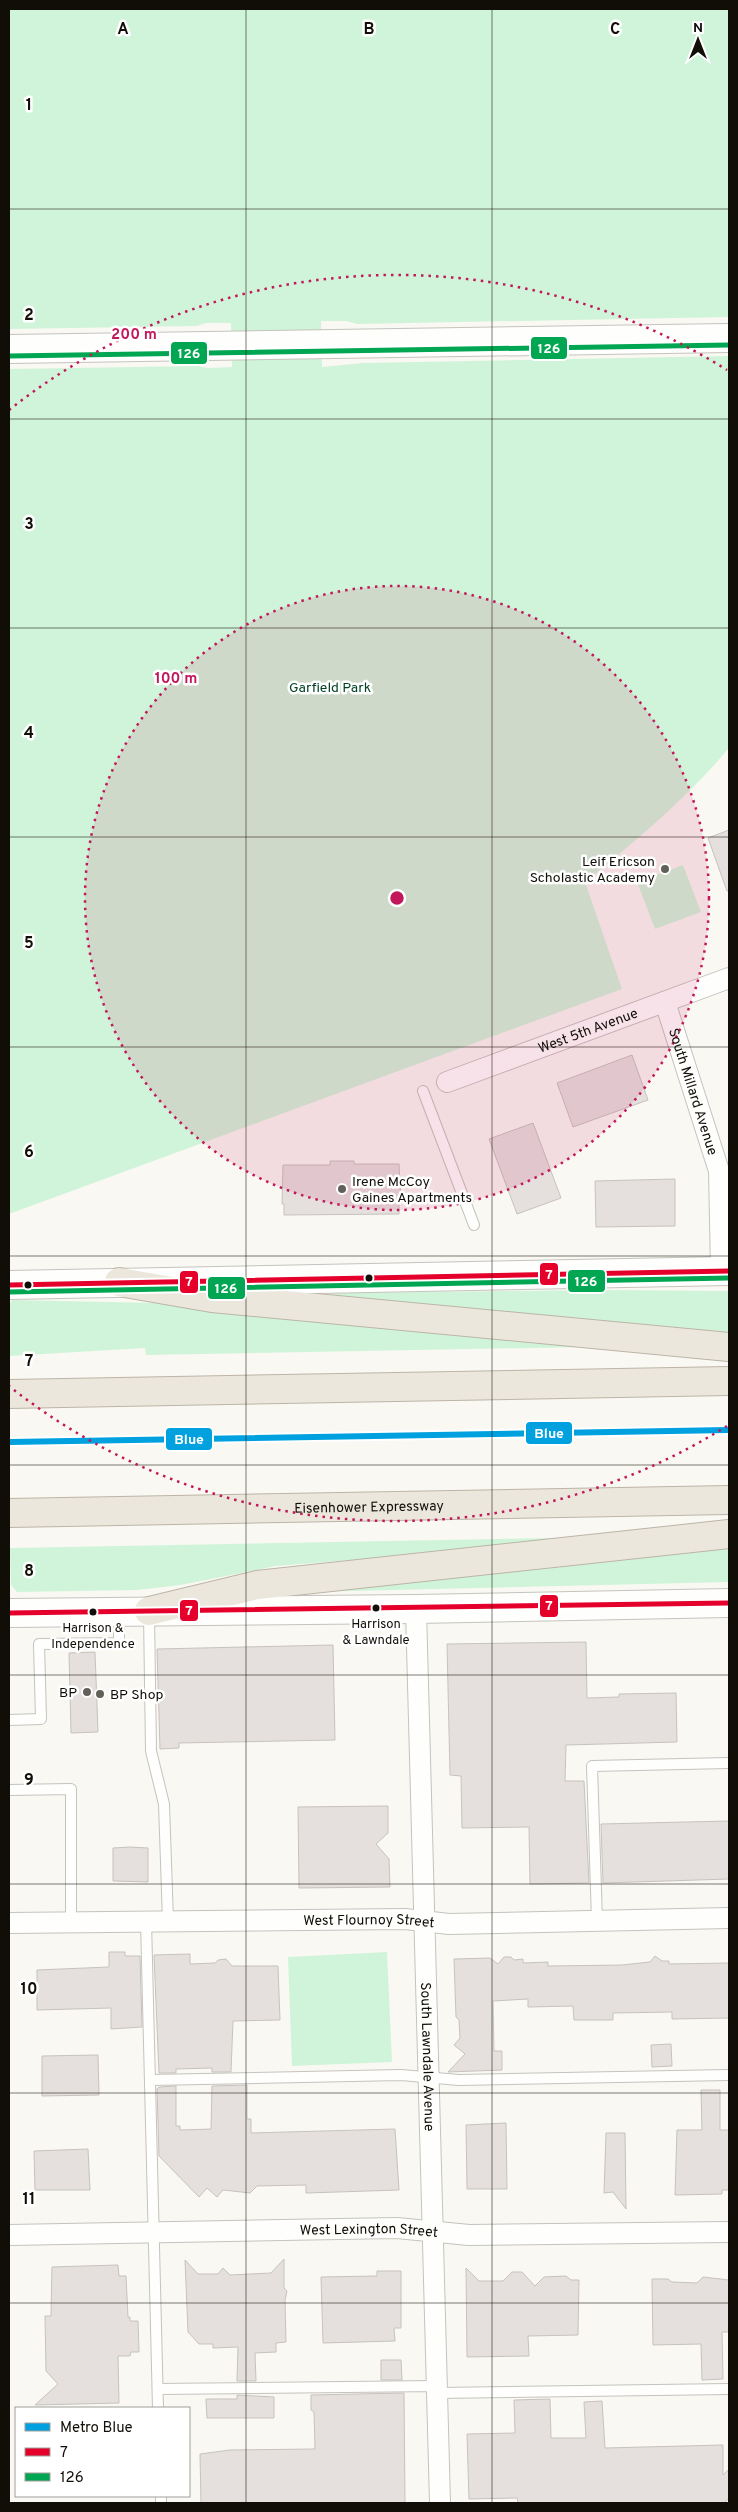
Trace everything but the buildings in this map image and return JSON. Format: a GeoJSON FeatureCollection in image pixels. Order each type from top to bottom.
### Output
{"type":"FeatureCollection","features":[{"type":"Feature","properties":{"kind":"highway"},"geometry":{"type":"LineString","coordinates":[[119,1282],[212,1298],[729,1347]]}},
{"type":"Feature","properties":{"kind":"highway"},"geometry":{"type":"LineString","coordinates":[[9,1394],[729,1381]]}},
{"type":"Feature","properties":{"kind":"highway","name":"Eisenhower Expressway"},"geometry":{"type":"LineString","coordinates":[[9,1513],[729,1500]]}},
{"type":"Feature","properties":{"kind":"highway"},"geometry":{"type":"LineString","coordinates":[[149,1611],[257,1585],[729,1534]]}},
{"type":"Feature","properties":{"kind":"street"},"geometry":{"type":"LineString","coordinates":[[9,349],[729,338]]}},
{"type":"Feature","properties":{"kind":"street","name":"West 5th Avenue"},"geometry":{"type":"LineString","coordinates":[[447,1082],[729,978]]}},
{"type":"Feature","properties":{"kind":"street","name":"South Millard Avenue"},"geometry":{"type":"LineString","coordinates":[[665,1002],[724,1169],[725,1271]]}},
{"type":"Feature","properties":{"kind":"street"},"geometry":{"type":"LineString","coordinates":[[9,1285],[725,1271]]}},
{"type":"Feature","properties":{"kind":"street"},"geometry":{"type":"LineString","coordinates":[[9,1613],[416,1609],[729,1602]]}},
{"type":"Feature","properties":{"kind":"street","name":"South Lawndale Avenue"},"geometry":{"type":"LineString","coordinates":[[416,1609],[440,2503]]}},
{"type":"Feature","properties":{"kind":"street","name":"West Flournoy Street"},"geometry":{"type":"LineString","coordinates":[[9,1923],[396,1918],[444,1924],[729,1918]]}},
{"type":"Feature","properties":{"kind":"street","name":"West Lexington Street"},"geometry":{"type":"LineString","coordinates":[[9,2235],[396,2228],[469,2235],[729,2232]]}},
{"type":"Feature","properties":{"kind":"lane"},"geometry":{"type":"LineString","coordinates":[[423,1091],[474,1225]]}},
{"type":"Feature","properties":{"kind":"lane"},"geometry":{"type":"LineString","coordinates":[[9,1720],[41,1720],[39,1644],[119,1643],[119,1611]]}},
{"type":"Feature","properties":{"kind":"lane"},"geometry":{"type":"LineString","coordinates":[[149,1611],[152,1751],[164,1804],[168,1921]]}},
{"type":"Feature","properties":{"kind":"lane"},"geometry":{"type":"LineString","coordinates":[[596,1921],[592,1766],[729,1763]]}},
{"type":"Feature","properties":{"kind":"lane"},"geometry":{"type":"LineString","coordinates":[[9,1790],[71,1789],[71,1922]]}},
{"type":"Feature","properties":{"kind":"lane"},"geometry":{"type":"LineString","coordinates":[[146,1921],[158,2407]]}},
{"type":"Feature","properties":{"kind":"lane"},"geometry":{"type":"LineString","coordinates":[[150,2080],[401,2075],[459,2080],[729,2075]]}},
{"type":"Feature","properties":{"kind":"lane"},"geometry":{"type":"LineString","coordinates":[[158,2390],[729,2389]]}},
{"type":"Feature","properties":{"kind":"green space","name":"Garfield Park"},"geometry":{"type":"Polygon","coordinates":[[[9,9],[729,9],[729,317],[357,324],[347,321],[321,321],[322,367],[363,363],[729,356],[729,748],[696,785],[623,851],[585,882],[622,989],[9,1214],[9,369],[232,367],[231,323],[206,323],[197,326],[9,329],[9,9]]]}},
{"type":"Feature","properties":{"kind":"green space"},"geometry":{"type":"Polygon","coordinates":[[[683,865],[701,912],[655,929],[637,882],[683,865]]]}},
{"type":"Feature","properties":{"kind":"green space"},"geometry":{"type":"Polygon","coordinates":[[[603,1290],[729,1291],[729,1336],[318,1301],[335,1293],[603,1290]]]}},
{"type":"Feature","properties":{"kind":"green space"},"geometry":{"type":"Polygon","coordinates":[[[12,1300],[156,1303],[527,1338],[583,1345],[584,1347],[146,1355],[145,1348],[9,1356],[9,1305],[12,1300]]]}},
{"type":"Feature","properties":{"kind":"green space"},"geometry":{"type":"Polygon","coordinates":[[[554,1538],[554,1544],[276,1566],[181,1585],[137,1590],[17,1592],[11,1585],[10,1548],[554,1538]]]}},
{"type":"Feature","properties":{"kind":"green space"},"geometry":{"type":"Polygon","coordinates":[[[729,1546],[729,1582],[309,1592],[729,1546]]]}},
{"type":"Feature","properties":{"kind":"green space"},"geometry":{"type":"Polygon","coordinates":[[[387,1952],[392,2062],[292,2066],[288,1957],[387,1952]]]}},
{"type":"Feature","properties":{"kind":"metro line","name":"Blue"},"geometry":{"type":"LineString","coordinates":[[9,1442],[729,1430]]}},
{"type":"Feature","properties":{"kind":"transit line","name":"126"},"geometry":{"type":"LineString","coordinates":[[9,356],[729,345]]}},
{"type":"Feature","properties":{"kind":"transit line","name":"7"},"geometry":{"type":"LineString","coordinates":[[9,1285],[729,1271]]}},
{"type":"Feature","properties":{"kind":"transit line","name":"126"},"geometry":{"type":"LineString","coordinates":[[9,1292],[729,1278]]}},
{"type":"Feature","properties":{"kind":"transit line","name":"7"},"geometry":{"type":"LineString","coordinates":[[9,1613],[729,1603]]}},
{"type":"Feature","properties":{"kind":"place","name":"Leif Ericson Scholastic Academy"},"geometry":{"type":"Point","coordinates":[665,869]}},
{"type":"Feature","properties":{"kind":"place","name":"Irene McCoy Gaines Apartments"},"geometry":{"type":"Point","coordinates":[342,1189]}},
{"type":"Feature","properties":{"kind":"place","name":"Harrison & Lawndale"},"geometry":{"type":"Point","coordinates":[376,1608]}},
{"type":"Feature","properties":{"kind":"place","name":"Harrison & Independence"},"geometry":{"type":"Point","coordinates":[93,1612]}},
{"type":"Feature","properties":{"kind":"place","name":"BP"},"geometry":{"type":"Point","coordinates":[87,1692]}},
{"type":"Feature","properties":{"kind":"place","name":"BP Shop"},"geometry":{"type":"Point","coordinates":[100,1694]}}]}
